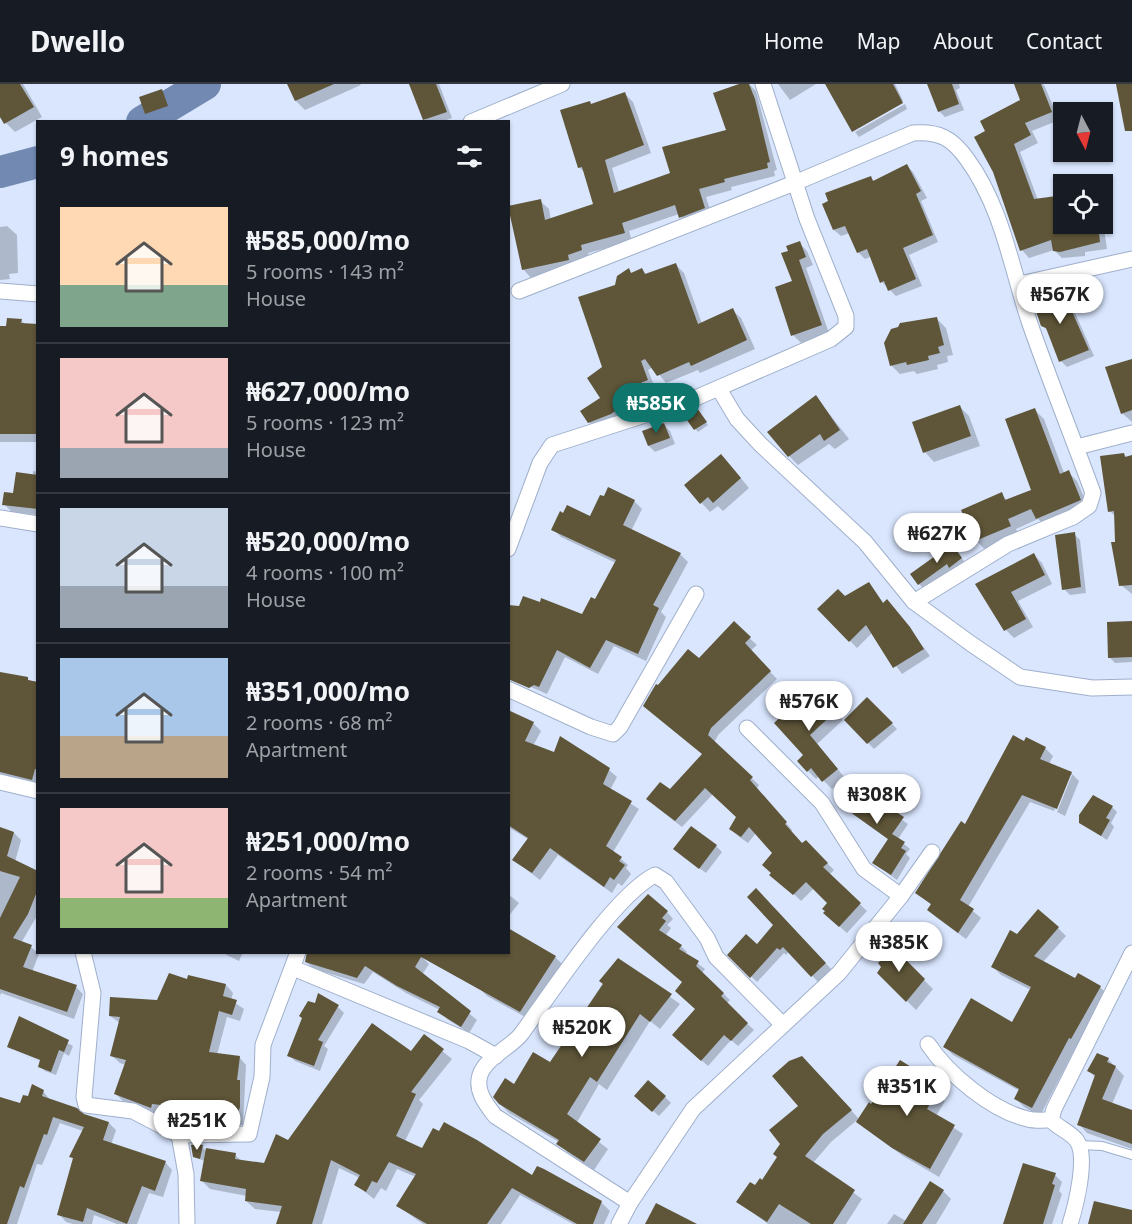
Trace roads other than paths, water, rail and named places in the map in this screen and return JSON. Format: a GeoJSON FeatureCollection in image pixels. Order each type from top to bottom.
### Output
{"type":"FeatureCollection","features":[{"type":"Feature","properties":{"kind":"street"},"geometry":{"type":"LineString","coordinates":[[476,120],[562,84]]}},
{"type":"Feature","properties":{"kind":"street"},"geometry":{"type":"LineString","coordinates":[[510,544],[540,463],[552,445],[719,389],[831,339],[846,327],[846,316],[807,219],[797,182],[763,84]]}},
{"type":"Feature","properties":{"kind":"street"},"geometry":{"type":"LineString","coordinates":[[519,291],[797,182],[913,133],[932,131],[947,138],[967,159],[1001,226],[1029,319],[1093,493],[1089,506],[1073,517],[1008,544],[914,602]]}},
{"type":"Feature","properties":{"kind":"street"},"geometry":{"type":"LineString","coordinates":[[1020,284],[1132,259]]}},
{"type":"Feature","properties":{"kind":"street"},"geometry":{"type":"LineString","coordinates":[[0,291],[36,294]]}},
{"type":"Feature","properties":{"kind":"street"},"geometry":{"type":"LineString","coordinates":[[719,389],[745,428],[793,477],[865,542],[914,602],[1020,677],[1092,688],[1132,687]]}},
{"type":"Feature","properties":{"kind":"street"},"geometry":{"type":"LineString","coordinates":[[1077,447],[1132,433]]}},
{"type":"Feature","properties":{"kind":"street"},"geometry":{"type":"LineString","coordinates":[[0,518],[36,524]]}},
{"type":"Feature","properties":{"kind":"street"},"geometry":{"type":"LineString","coordinates":[[510,690],[591,727],[613,734],[620,727],[696,594]]}},
{"type":"Feature","properties":{"kind":"street"},"geometry":{"type":"LineString","coordinates":[[747,728],[822,803],[864,869],[901,896]]}},
{"type":"Feature","properties":{"kind":"street"},"geometry":{"type":"LineString","coordinates":[[0,782],[36,791]]}},
{"type":"Feature","properties":{"kind":"street"},"geometry":{"type":"LineString","coordinates":[[619,1224],[630,1203],[693,1108],[839,973],[901,896],[932,852]]}},
{"type":"Feature","properties":{"kind":"street"},"geometry":{"type":"LineString","coordinates":[[630,1203],[495,1116],[480,1094],[480,1074],[496,1056],[519,1038],[613,912],[644,880],[656,875],[666,882],[707,938],[716,957],[783,1025]]}},
{"type":"Feature","properties":{"kind":"street"},"geometry":{"type":"LineString","coordinates":[[1051,1120],[1062,1091],[1132,953]]}},
{"type":"Feature","properties":{"kind":"street"},"geometry":{"type":"LineString","coordinates":[[83,954],[93,993],[84,1097],[86,1105],[133,1111],[179,1135],[249,1134],[262,1077],[263,1045],[297,954]]}},
{"type":"Feature","properties":{"kind":"street"},"geometry":{"type":"LineString","coordinates":[[293,968],[469,1041],[496,1056]]}},
{"type":"Feature","properties":{"kind":"street"},"geometry":{"type":"LineString","coordinates":[[928,1044],[942,1065],[1001,1108],[1028,1119],[1051,1120],[1060,1130],[1076,1138],[1082,1151],[1082,1164],[1070,1224]]}},
{"type":"Feature","properties":{"kind":"street"},"geometry":{"type":"LineString","coordinates":[[179,1135],[186,1174],[187,1224]]}},
{"type":"Feature","properties":{"kind":"lane"},"geometry":{"type":"LineString","coordinates":[[1079,1145],[1102,1146],[1132,1155]]}},
{"type":"Feature","properties":{"kind":"waterway"},"geometry":{"type":"LineString","coordinates":[[145,120],[205,84]]}},
{"type":"Feature","properties":{"kind":"waterway"},"geometry":{"type":"LineString","coordinates":[[0,172],[36,163]]}}]}
